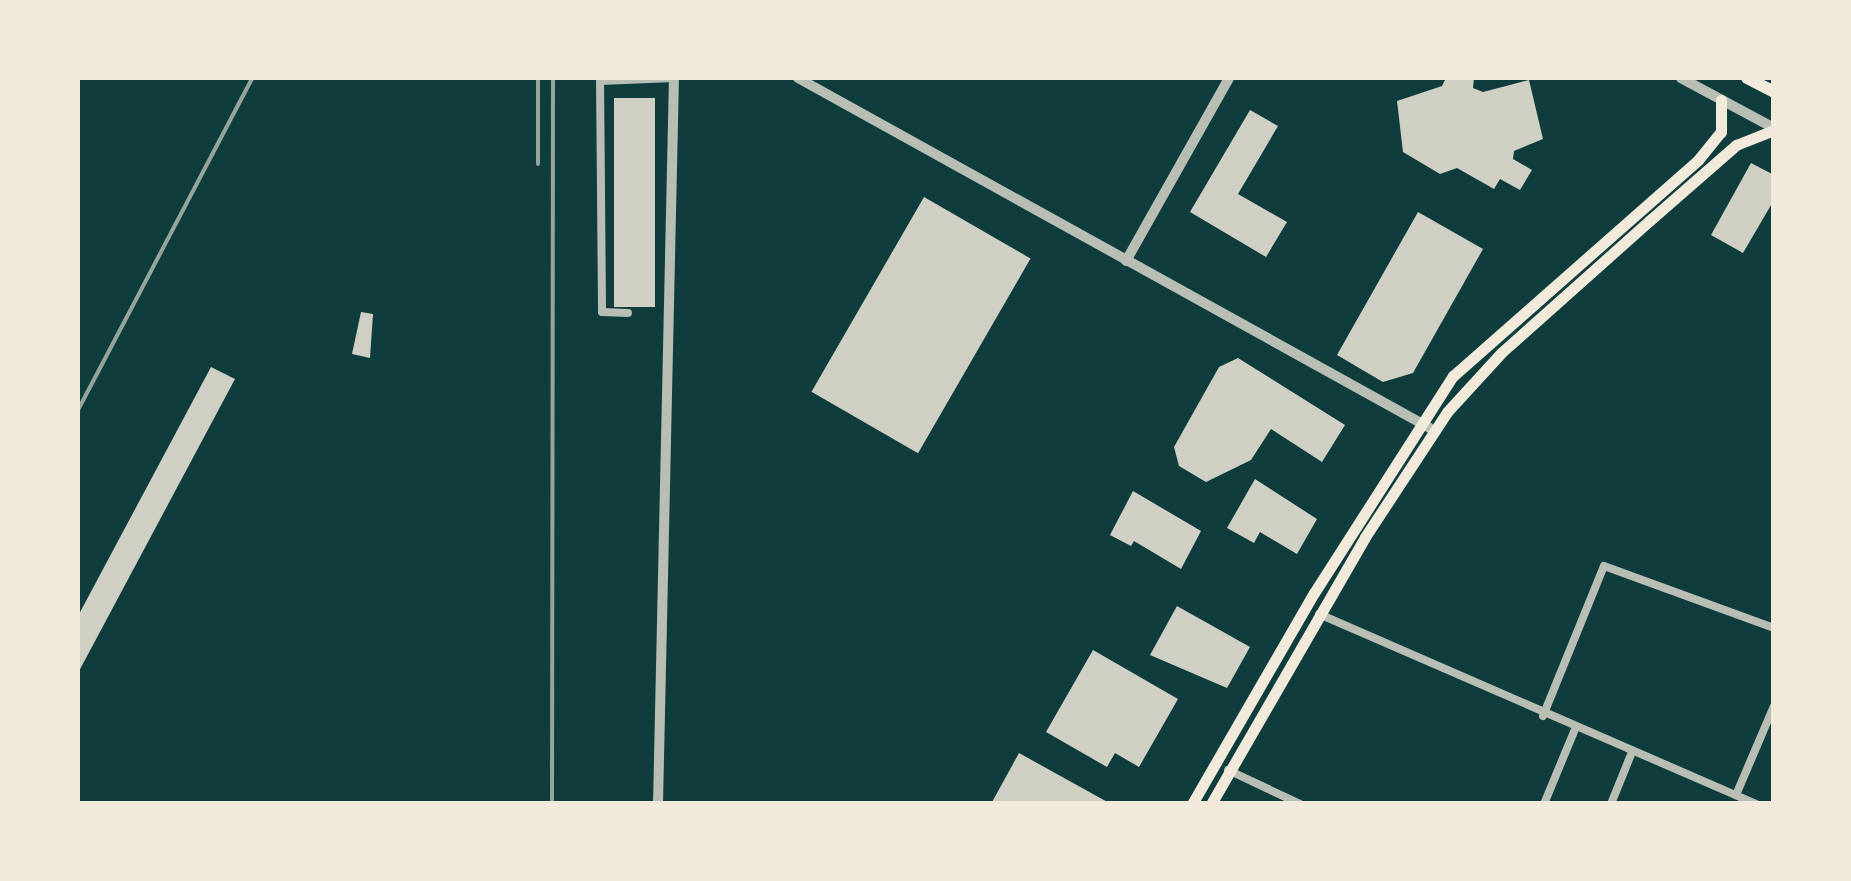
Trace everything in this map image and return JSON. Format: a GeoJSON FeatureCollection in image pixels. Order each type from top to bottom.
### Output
{"type":"FeatureCollection","features":[{"type":"Feature","properties":{"kind":"highway"},"geometry":{"type":"LineString","coordinates":[[1747,78],[1774,92]]}},
{"type":"Feature","properties":{"kind":"main road"},"geometry":{"type":"LineString","coordinates":[[1192,804],[1453,376],[1491,336],[1713,144],[1724,123],[1722,100]]}},
{"type":"Feature","properties":{"kind":"main road"},"geometry":{"type":"LineString","coordinates":[[1211,804],[1319,614],[1435,430],[1478,376],[1736,145],[1774,129]]}},
{"type":"Feature","properties":{"kind":"street"},"geometry":{"type":"LineString","coordinates":[[628,313],[602,312],[600,79],[674,78],[658,804]]}},
{"type":"Feature","properties":{"kind":"street"},"geometry":{"type":"LineString","coordinates":[[798,78],[1435,430]]}},
{"type":"Feature","properties":{"kind":"street"},"geometry":{"type":"LineString","coordinates":[[1126,261],[1228,78]]}},
{"type":"Feature","properties":{"kind":"street"},"geometry":{"type":"LineString","coordinates":[[1681,78],[1774,129]]}},
{"type":"Feature","properties":{"kind":"street"},"geometry":{"type":"LineString","coordinates":[[1544,716],[1604,566],[1774,628]]}},
{"type":"Feature","properties":{"kind":"street"},"geometry":{"type":"LineString","coordinates":[[1319,614],[1544,716],[1756,804]]}},
{"type":"Feature","properties":{"kind":"street"},"geometry":{"type":"LineString","coordinates":[[1736,795],[1774,706]]}},
{"type":"Feature","properties":{"kind":"street"},"geometry":{"type":"LineString","coordinates":[[1544,804],[1575,729]]}},
{"type":"Feature","properties":{"kind":"street"},"geometry":{"type":"LineString","coordinates":[[1611,804],[1632,752]]}},
{"type":"Feature","properties":{"kind":"street"},"geometry":{"type":"LineString","coordinates":[[1228,770],[1300,804]]}},
{"type":"Feature","properties":{"kind":"building"},"geometry":{"type":"Polygon","coordinates":[[[1446,78],[1474,78],[1473,88],[1483,92],[1529,80],[1543,139],[1514,151],[1513,159],[1532,170],[1520,190],[1500,179],[1494,189],[1457,168],[1440,174],[1403,152],[1397,101],[1442,86],[1446,78]]]}},
{"type":"Feature","properties":{"kind":"building"},"geometry":{"type":"Polygon","coordinates":[[[614,98],[655,98],[655,307],[614,307],[614,98]]]}},
{"type":"Feature","properties":{"kind":"building"},"geometry":{"type":"Polygon","coordinates":[[[1250,110],[1278,126],[1238,194],[1287,222],[1266,257],[1190,212],[1250,110]]]}},
{"type":"Feature","properties":{"kind":"building"},"geometry":{"type":"Polygon","coordinates":[[[1751,163],[1774,175],[1774,200],[1743,253],[1711,235],[1751,163]]]}},
{"type":"Feature","properties":{"kind":"building"},"geometry":{"type":"Polygon","coordinates":[[[924,197],[1031,258],[918,453],[812,392],[924,197]]]}},
{"type":"Feature","properties":{"kind":"building"},"geometry":{"type":"Polygon","coordinates":[[[1418,212],[1483,249],[1413,373],[1383,382],[1337,355],[1418,212]]]}},
{"type":"Feature","properties":{"kind":"building"},"geometry":{"type":"Polygon","coordinates":[[[361,312],[373,314],[370,358],[352,354],[361,312]]]}},
{"type":"Feature","properties":{"kind":"building"},"geometry":{"type":"Polygon","coordinates":[[[1238,358],[1345,425],[1322,462],[1271,429],[1251,460],[1206,482],[1179,466],[1174,447],[1219,367],[1238,358]]]}},
{"type":"Feature","properties":{"kind":"building"},"geometry":{"type":"Polygon","coordinates":[[[211,367],[235,379],[78,673],[78,616],[211,367]]]}},
{"type":"Feature","properties":{"kind":"building"},"geometry":{"type":"Polygon","coordinates":[[[1255,479],[1317,519],[1297,554],[1260,532],[1254,543],[1227,528],[1255,479]]]}},
{"type":"Feature","properties":{"kind":"building"},"geometry":{"type":"Polygon","coordinates":[[[1133,491],[1201,531],[1181,569],[1134,541],[1131,546],[1110,535],[1133,491]]]}},
{"type":"Feature","properties":{"kind":"building"},"geometry":{"type":"Polygon","coordinates":[[[1177,606],[1250,647],[1227,688],[1150,655],[1177,606]]]}},
{"type":"Feature","properties":{"kind":"building"},"geometry":{"type":"Polygon","coordinates":[[[1093,650],[1178,699],[1139,767],[1115,753],[1107,767],[1046,732],[1093,650]]]}},
{"type":"Feature","properties":{"kind":"building"},"geometry":{"type":"Polygon","coordinates":[[[1019,753],[1111,804],[991,804],[1019,753]]]}},
{"type":"Feature","properties":{"kind":"railway"},"geometry":{"type":"LineString","coordinates":[[78,410],[252,78]]}},
{"type":"Feature","properties":{"kind":"railway"},"geometry":{"type":"LineString","coordinates":[[538,78],[538,164]]}},
{"type":"Feature","properties":{"kind":"railway"},"geometry":{"type":"LineString","coordinates":[[552,804],[553,78]]}}]}
